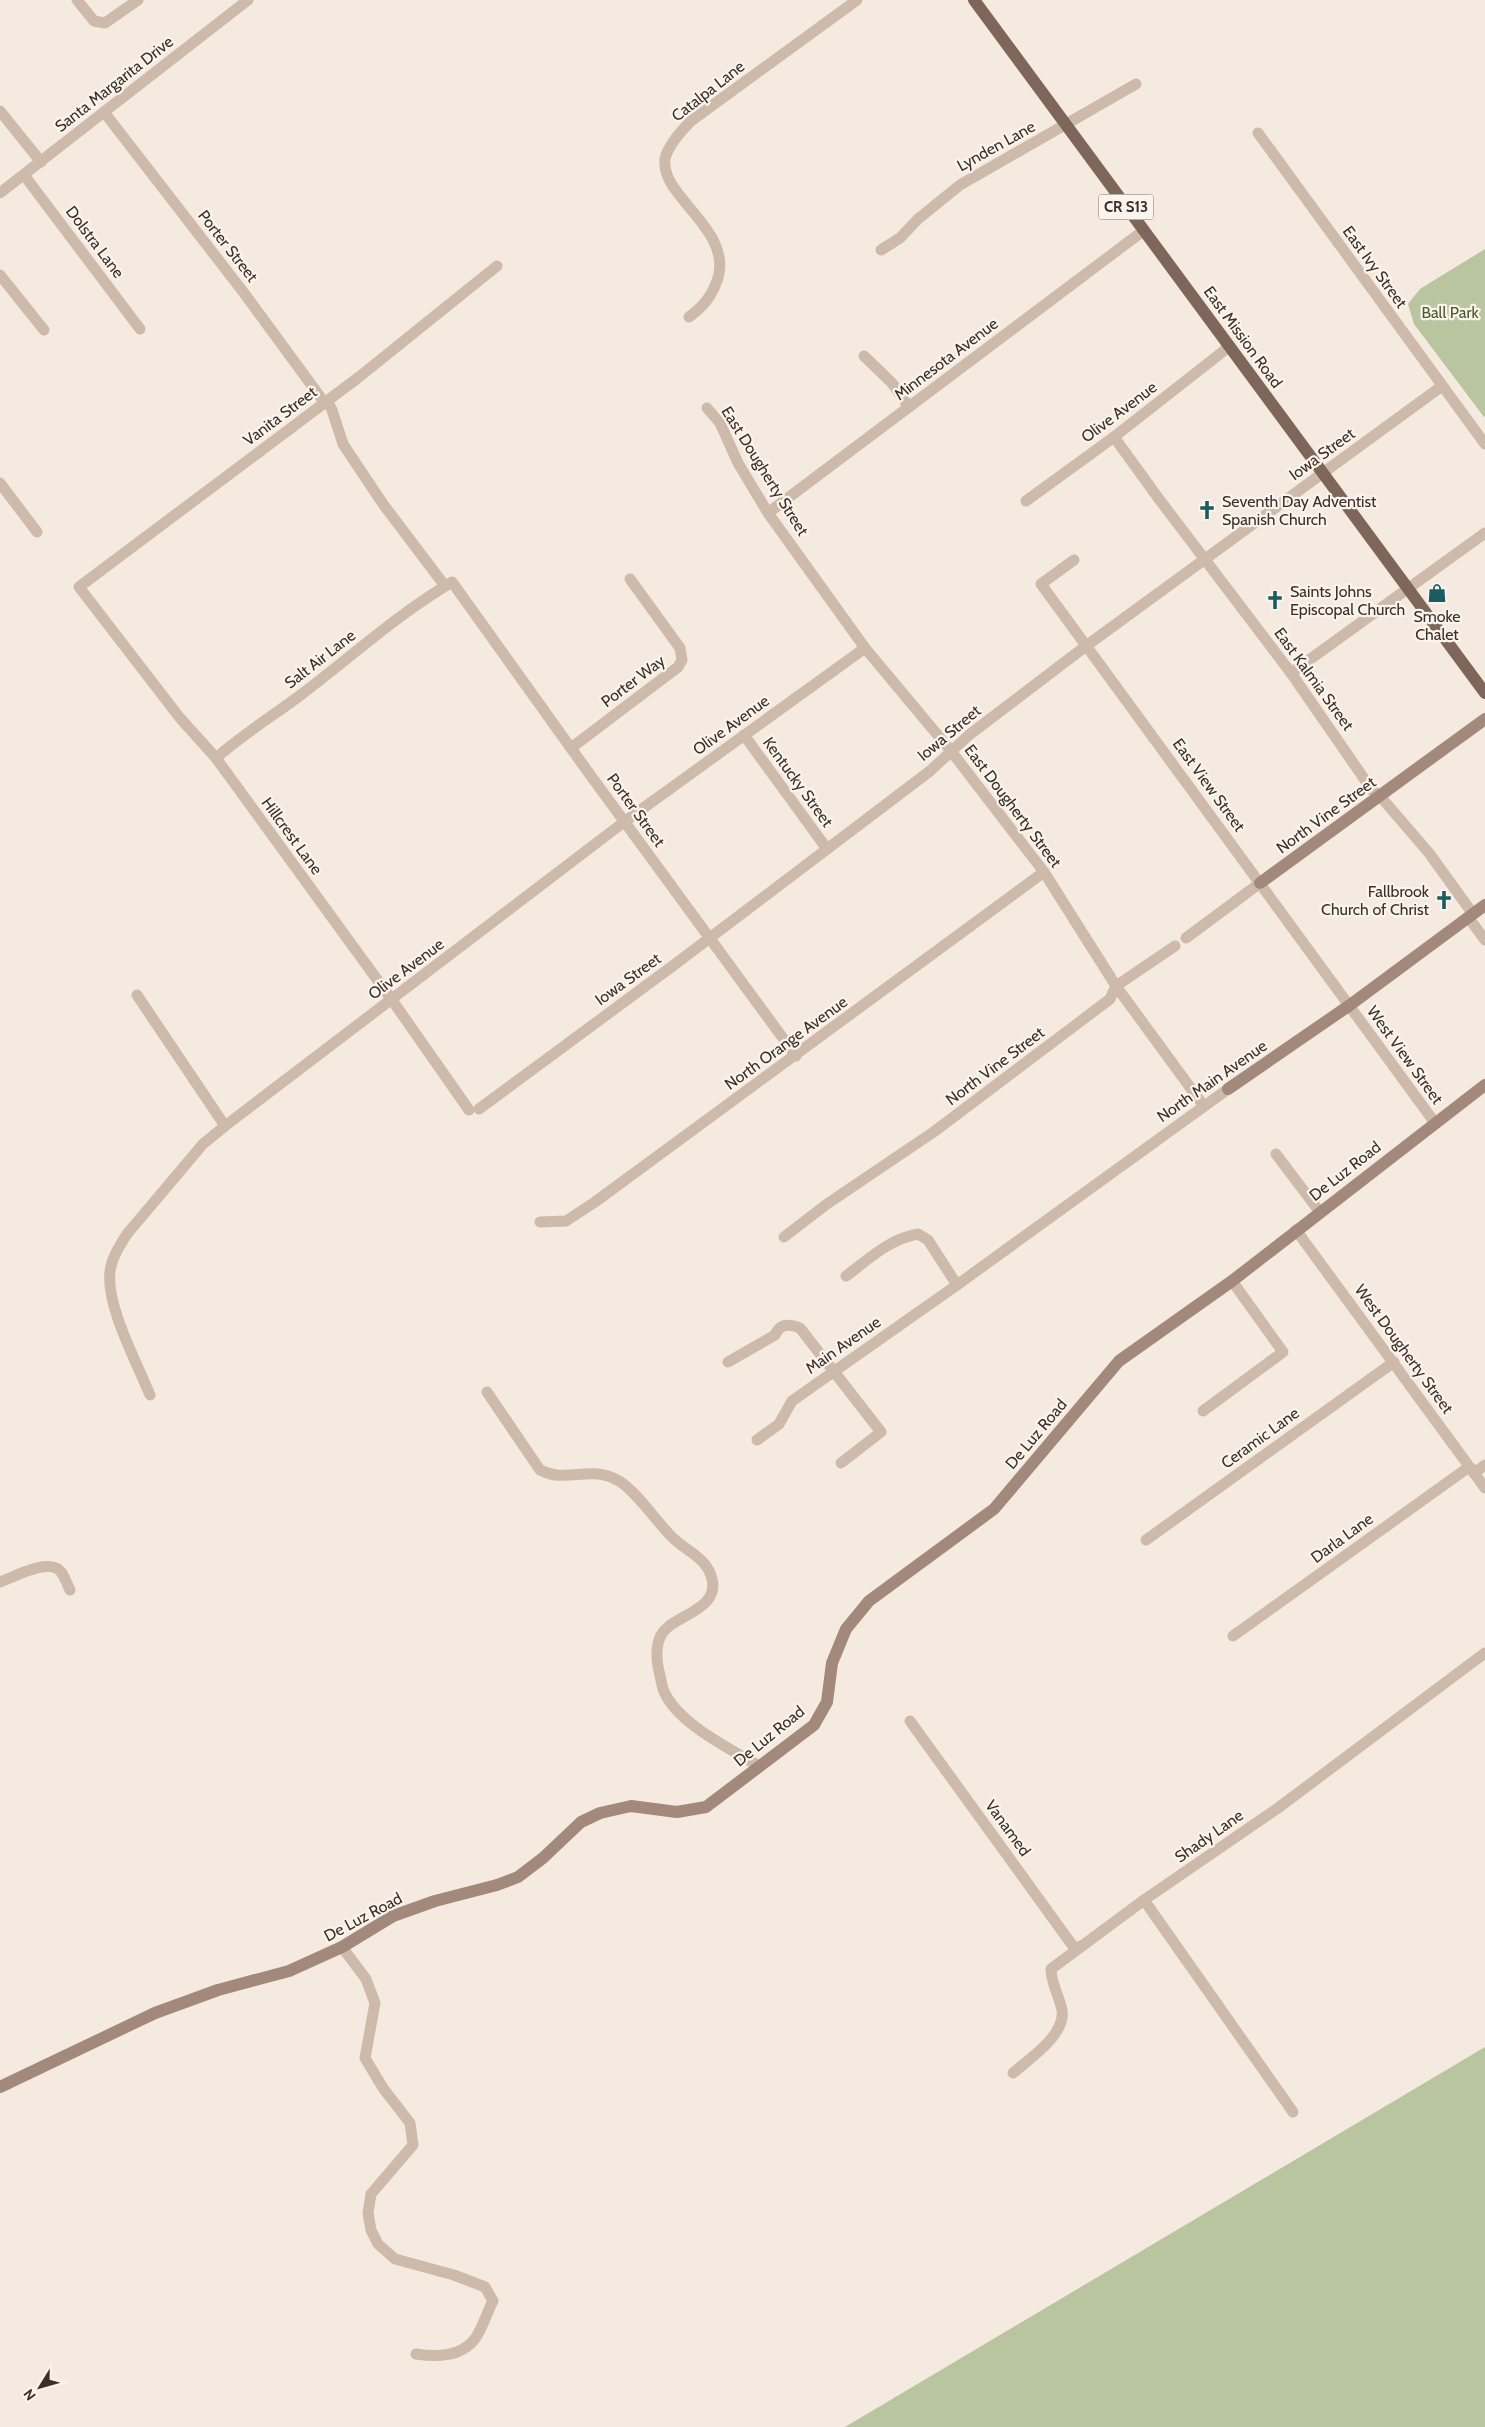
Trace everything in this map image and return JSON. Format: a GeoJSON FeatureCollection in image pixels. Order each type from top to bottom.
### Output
{"type":"FeatureCollection","features":[{"type":"Feature","properties":{"kind":"main road","name":"East Mission Road"},"geometry":{"type":"LineString","coordinates":[[974,0],[1485,693]]}},
{"type":"Feature","properties":{"kind":"main road","name":"North Vine Street"},"geometry":{"type":"LineString","coordinates":[[1260,883],[1485,719]]}},
{"type":"Feature","properties":{"kind":"main road","name":"North Main Avenue"},"geometry":{"type":"LineString","coordinates":[[1228,1089],[1350,1005],[1485,905]]}},
{"type":"Feature","properties":{"kind":"main road","name":"De Luz Road"},"geometry":{"type":"LineString","coordinates":[[0,2087],[155,2013],[218,1990],[289,1971],[342,1947],[393,1916],[435,1901],[497,1885],[518,1877],[543,1858],[581,1822],[600,1813],[632,1806],[677,1812],[706,1806],[814,1725],[827,1702],[832,1663],[846,1629],[869,1601],[994,1510],[1119,1361],[1232,1280],[1319,1211],[1485,1085]]}},
{"type":"Feature","properties":{"kind":"street"},"geometry":{"type":"LineString","coordinates":[[77,0],[94,21],[109,22],[138,0]]}},
{"type":"Feature","properties":{"kind":"street","name":"Santa Margarita Drive"},"geometry":{"type":"LineString","coordinates":[[0,193],[248,0]]}},
{"type":"Feature","properties":{"kind":"street","name":"Catalpa Lane"},"geometry":{"type":"LineString","coordinates":[[689,317],[704,306],[713,294],[720,269],[718,250],[704,224],[674,188],[665,166],[667,155],[678,135],[691,121],[857,0]]}},
{"type":"Feature","properties":{"kind":"street","name":"Lynden Lane"},"geometry":{"type":"LineString","coordinates":[[881,250],[900,238],[918,219],[960,185],[1066,126],[1136,84]]}},
{"type":"Feature","properties":{"kind":"street"},"geometry":{"type":"LineString","coordinates":[[0,111],[41,162]]}},
{"type":"Feature","properties":{"kind":"street","name":"Porter Street"},"geometry":{"type":"LineString","coordinates":[[104,112],[130,143],[180,212],[332,410],[343,444],[383,504],[448,584],[571,748],[796,1056]]}},
{"type":"Feature","properties":{"kind":"street","name":"East Ivy Street"},"geometry":{"type":"LineString","coordinates":[[1258,133],[1485,444]]}},
{"type":"Feature","properties":{"kind":"street","name":"Dolstra Lane"},"geometry":{"type":"LineString","coordinates":[[24,175],[140,329]]}},
{"type":"Feature","properties":{"kind":"street","name":"Minnesota Avenue"},"geometry":{"type":"LineString","coordinates":[[768,514],[1143,231]]}},
{"type":"Feature","properties":{"kind":"street","name":"Vanita Street"},"geometry":{"type":"LineString","coordinates":[[79,587],[325,402],[497,266]]}},
{"type":"Feature","properties":{"kind":"street"},"geometry":{"type":"LineString","coordinates":[[0,275],[44,330]]}},
{"type":"Feature","properties":{"kind":"street","name":"Olive Avenue"},"geometry":{"type":"LineString","coordinates":[[1026,501],[1114,437],[1230,346]]}},
{"type":"Feature","properties":{"kind":"street"},"geometry":{"type":"LineString","coordinates":[[864,356],[892,384],[909,407]]}},
{"type":"Feature","properties":{"kind":"street","name":"Iowa Street"},"geometry":{"type":"LineString","coordinates":[[474,1110],[709,938],[930,771],[951,751],[1086,646],[1442,386]]}},
{"type":"Feature","properties":{"kind":"street","name":"East Dougherty Street"},"geometry":{"type":"LineString","coordinates":[[707,408],[720,423],[738,463],[768,514],[865,648],[951,751],[1044,872],[1116,986],[1203,1105]]}},
{"type":"Feature","properties":{"kind":"street","name":"East Kalmia Street"},"geometry":{"type":"LineString","coordinates":[[1114,437],[1159,500],[1291,673],[1372,790],[1380,796],[1429,853],[1485,940]]}},
{"type":"Feature","properties":{"kind":"street"},"geometry":{"type":"LineString","coordinates":[[0,484],[37,532]]}},
{"type":"Feature","properties":{"kind":"street"},"geometry":{"type":"LineString","coordinates":[[1291,673],[1485,534]]}},
{"type":"Feature","properties":{"kind":"street","name":"East View Street"},"geometry":{"type":"LineString","coordinates":[[1074,560],[1041,584],[1350,1005]]}},
{"type":"Feature","properties":{"kind":"street","name":"Porter Way"},"geometry":{"type":"LineString","coordinates":[[571,748],[678,667],[682,660],[680,648],[630,579]]}},
{"type":"Feature","properties":{"kind":"street","name":"Salt Air Lane"},"geometry":{"type":"LineString","coordinates":[[216,758],[239,737],[300,695],[418,602],[448,584]]}},
{"type":"Feature","properties":{"kind":"street","name":"Hillcrest Lane"},"geometry":{"type":"LineString","coordinates":[[79,587],[180,718],[216,758],[474,1110]]}},
{"type":"Feature","properties":{"kind":"street","name":"Olive Avenue"},"geometry":{"type":"LineString","coordinates":[[150,1395],[112,1303],[110,1272],[118,1247],[127,1234],[203,1144],[624,822],[865,648]]}},
{"type":"Feature","properties":{"kind":"street","name":"Kentucky Street"},"geometry":{"type":"LineString","coordinates":[[744,735],[827,849]]}},
{"type":"Feature","properties":{"kind":"street","name":"North Orange Avenue"},"geometry":{"type":"LineString","coordinates":[[540,1222],[566,1221],[796,1056],[1044,872]]}},
{"type":"Feature","properties":{"kind":"street","name":"North Vine Street"},"geometry":{"type":"LineString","coordinates":[[1186,938],[1260,883]]}},
{"type":"Feature","properties":{"kind":"street","name":"North Vine Street"},"geometry":{"type":"LineString","coordinates":[[784,1237],[827,1204],[935,1131],[1110,999],[1116,986],[1175,946]]}},
{"type":"Feature","properties":{"kind":"street"},"geometry":{"type":"LineString","coordinates":[[137,995],[225,1126]]}},
{"type":"Feature","properties":{"kind":"street","name":"West View Street"},"geometry":{"type":"LineString","coordinates":[[1350,1005],[1435,1123]]}},
{"type":"Feature","properties":{"kind":"street","name":"North Main Avenue"},"geometry":{"type":"LineString","coordinates":[[957,1285],[1203,1105],[1228,1089]]}},
{"type":"Feature","properties":{"kind":"street"},"geometry":{"type":"LineString","coordinates":[[1276,1154],[1319,1211]]}},
{"type":"Feature","properties":{"kind":"street","name":"West Dougherty Street"},"geometry":{"type":"LineString","coordinates":[[1296,1230],[1485,1488]]}},
{"type":"Feature","properties":{"kind":"street"},"geometry":{"type":"LineString","coordinates":[[846,1276],[901,1237],[918,1234],[928,1240],[957,1285]]}},
{"type":"Feature","properties":{"kind":"street"},"geometry":{"type":"LineString","coordinates":[[1203,1411],[1283,1352],[1232,1280]]}},
{"type":"Feature","properties":{"kind":"street","name":"Main Avenue"},"geometry":{"type":"LineString","coordinates":[[757,1440],[779,1424],[792,1401],[957,1285]]}},
{"type":"Feature","properties":{"kind":"street"},"geometry":{"type":"LineString","coordinates":[[728,1362],[775,1335],[777,1330],[783,1326],[791,1325],[800,1328],[881,1432],[841,1463]]}},
{"type":"Feature","properties":{"kind":"street","name":"Ceramic Lane"},"geometry":{"type":"LineString","coordinates":[[1146,1540],[1394,1362]]}},
{"type":"Feature","properties":{"kind":"street"},"geometry":{"type":"LineString","coordinates":[[487,1392],[540,1470],[550,1475],[605,1473],[621,1482],[676,1541],[698,1556],[707,1566],[713,1580],[710,1595],[702,1606],[666,1628],[658,1642],[656,1657],[663,1690],[673,1706],[702,1731],[759,1766]]}},
{"type":"Feature","properties":{"kind":"street","name":"Darla Lane"},"geometry":{"type":"LineString","coordinates":[[1233,1636],[1472,1470],[1485,1465]]}},
{"type":"Feature","properties":{"kind":"street"},"geometry":{"type":"LineString","coordinates":[[0,1582],[43,1566],[52,1566],[60,1570],[70,1590]]}},
{"type":"Feature","properties":{"kind":"street","name":"Shady Lane"},"geometry":{"type":"LineString","coordinates":[[1013,2073],[1054,2037],[1062,2013],[1051,1981],[1051,1969],[1144,1900],[1278,1808],[1485,1653]]}},
{"type":"Feature","properties":{"kind":"street","name":"Vanamed"},"geometry":{"type":"LineString","coordinates":[[910,1721],[1075,1949],[1081,1946]]}},
{"type":"Feature","properties":{"kind":"street"},"geometry":{"type":"LineString","coordinates":[[1144,1900],[1293,2112]]}},
{"type":"Feature","properties":{"kind":"street"},"geometry":{"type":"LineString","coordinates":[[342,1947],[366,1978],[374,2003],[365,2058],[383,2088],[410,2123],[413,2145],[371,2194],[368,2213],[372,2230],[378,2244],[395,2259],[454,2275],[485,2287],[493,2301],[474,2340],[465,2347],[440,2356],[416,2354]]}},
{"type":"Feature","properties":{"kind":"green space","name":"Ball Park"},"geometry":{"type":"Polygon","coordinates":[[[1485,249],[1484,417],[1414,324],[1408,304],[1420,289],[1485,249]]]}},
{"type":"Feature","properties":{"kind":"green space"},"geometry":{"type":"Polygon","coordinates":[[[1485,2047],[1485,2427],[845,2427],[1485,2047]]]}},
{"type":"Feature","properties":{"kind":"place","name":"Seventh Day Adventist Spanish Church"},"geometry":{"type":"Point","coordinates":[1207,510]}},
{"type":"Feature","properties":{"kind":"place","name":"Smoke Chalet"},"geometry":{"type":"Point","coordinates":[1437,593]}},
{"type":"Feature","properties":{"kind":"place","name":"Saints Johns Episcopal Church"},"geometry":{"type":"Point","coordinates":[1275,600]}},
{"type":"Feature","properties":{"kind":"place","name":"Fallbrook Church of Christ"},"geometry":{"type":"Point","coordinates":[1444,900]}}]}
